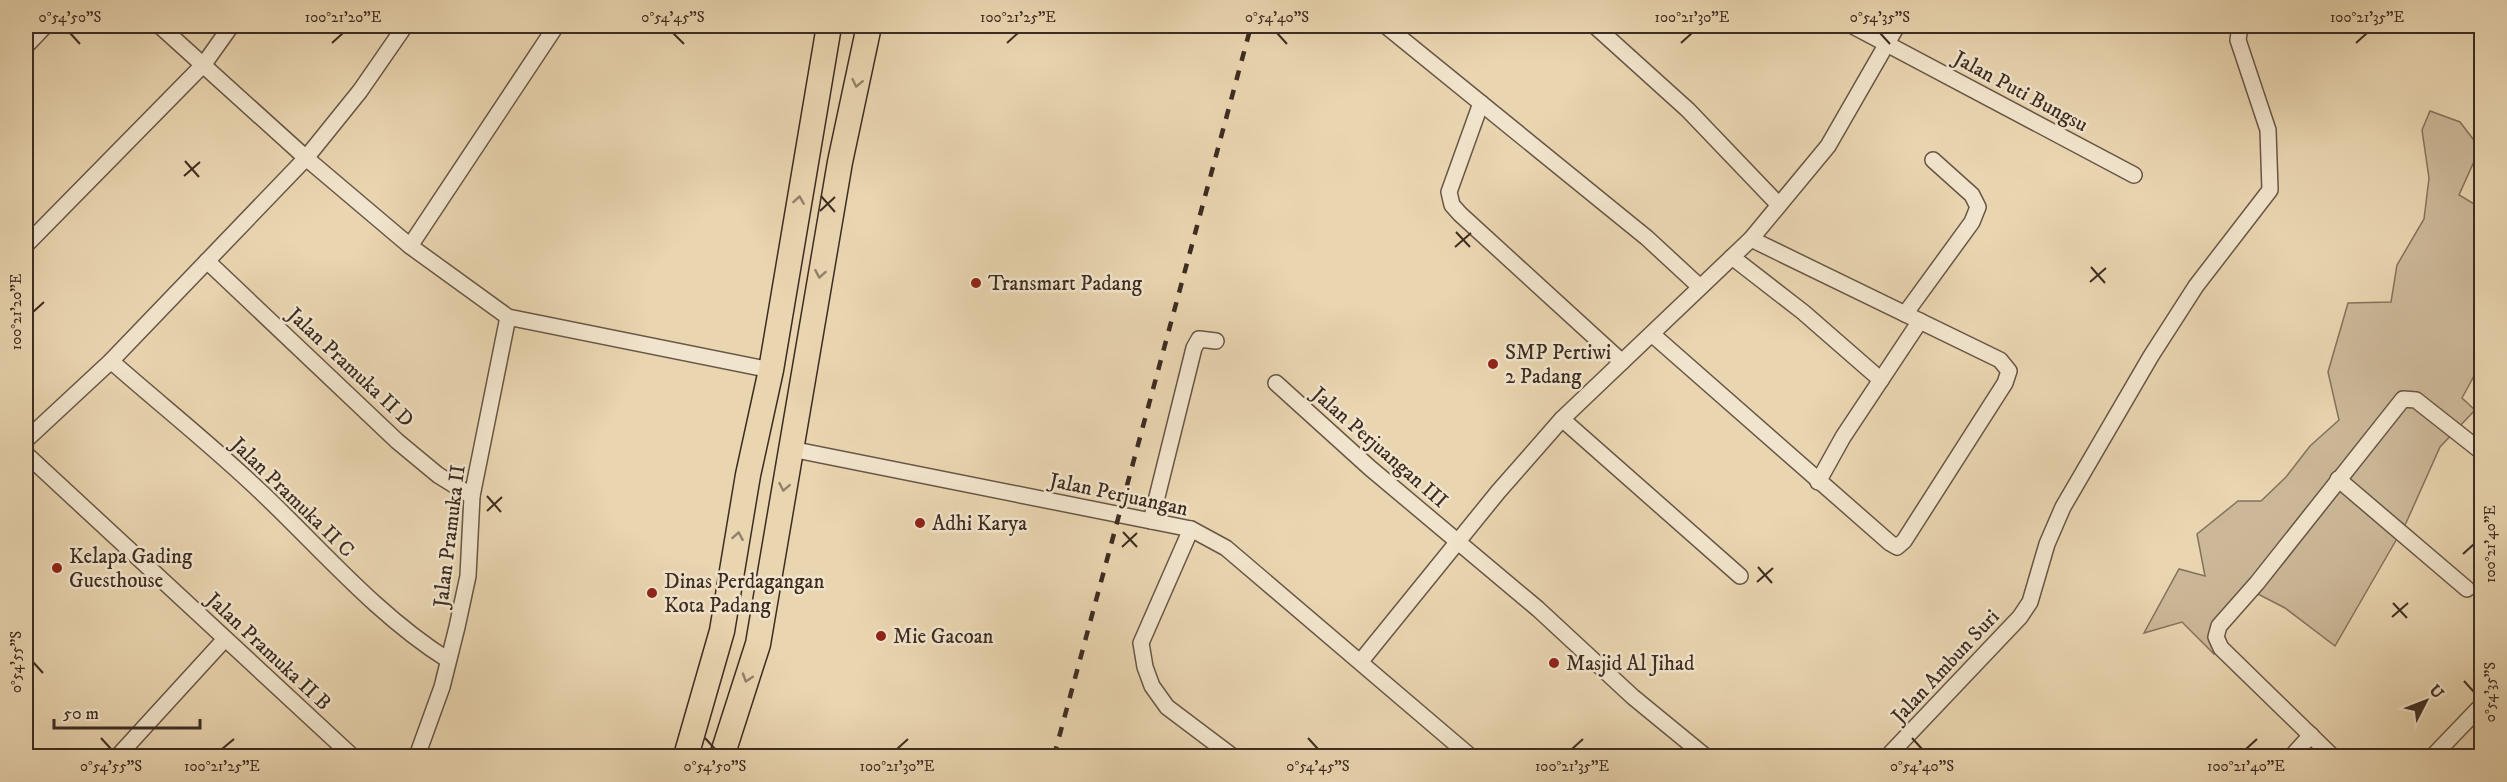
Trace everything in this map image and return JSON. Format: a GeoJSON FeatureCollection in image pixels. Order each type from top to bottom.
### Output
{"type":"FeatureCollection","features":[{"type":"Feature","properties":{"kind":"main road"},"geometry":{"type":"LineString","coordinates":[[686,756],[722,631],[748,475],[771,370],[829,26]]}},
{"type":"Feature","properties":{"kind":"main road"},"geometry":{"type":"LineString","coordinates":[[722,756],[758,644],[840,162],[869,26]]}},
{"type":"Feature","properties":{"kind":"street"},"geometry":{"type":"LineString","coordinates":[[26,46],[45,26]]}},
{"type":"Feature","properties":{"kind":"street"},"geometry":{"type":"LineString","coordinates":[[160,26],[306,158],[410,246],[508,318],[771,370]]}},
{"type":"Feature","properties":{"kind":"street"},"geometry":{"type":"LineString","coordinates":[[26,245],[204,64],[231,26]]}},
{"type":"Feature","properties":{"kind":"street"},"geometry":{"type":"LineString","coordinates":[[26,440],[111,361],[306,158],[360,91],[405,26]]}},
{"type":"Feature","properties":{"kind":"street"},"geometry":{"type":"LineString","coordinates":[[410,246],[556,26]]}},
{"type":"Feature","properties":{"kind":"street"},"geometry":{"type":"LineString","coordinates":[[1386,26],[1647,238],[1700,287]]}},
{"type":"Feature","properties":{"kind":"street"},"geometry":{"type":"LineString","coordinates":[[1595,26],[1688,110],[1779,205]]}},
{"type":"Feature","properties":{"kind":"street","name":"Jalan Puti Bungsu"},"geometry":{"type":"LineString","coordinates":[[1853,26],[2134,174]]}},
{"type":"Feature","properties":{"kind":"street"},"geometry":{"type":"LineString","coordinates":[[1361,661],[1457,542],[1562,419],[1653,335],[1751,239],[1828,146],[1897,26]]}},
{"type":"Feature","properties":{"kind":"street","name":"Jalan Ambun Suri"},"geometry":{"type":"LineString","coordinates":[[1888,756],[2020,617],[2030,602],[2047,544],[2063,507],[2151,356],[2196,286],[2270,190],[2268,130],[2238,40],[2240,26]]}},
{"type":"Feature","properties":{"kind":"street"},"geometry":{"type":"LineString","coordinates":[[1481,104],[1449,192],[1452,205],[1475,229],[1622,362]]}},
{"type":"Feature","properties":{"kind":"street"},"geometry":{"type":"LineString","coordinates":[[1905,314],[1972,222],[1978,207],[1972,195],[1932,160]]}},
{"type":"Feature","properties":{"kind":"street"},"geometry":{"type":"LineString","coordinates":[[1653,335],[1818,482],[1897,547],[1904,541],[1999,393],[2009,371],[2000,360],[1751,239]]}},
{"type":"Feature","properties":{"kind":"street"},"geometry":{"type":"LineString","coordinates":[[1732,257],[1803,312],[1881,380]]}},
{"type":"Feature","properties":{"kind":"street","name":"Jalan Pramuka II D"},"geometry":{"type":"LineString","coordinates":[[207,261],[397,441],[438,475],[472,496]]}},
{"type":"Feature","properties":{"kind":"street","name":"Jalan Pramuka II"},"geometry":{"type":"LineString","coordinates":[[417,756],[442,687],[468,576],[472,496],[508,318]]}},
{"type":"Feature","properties":{"kind":"street"},"geometry":{"type":"LineString","coordinates":[[1818,482],[1843,437],[1920,321]]}},
{"type":"Feature","properties":{"kind":"street"},"geometry":{"type":"LineString","coordinates":[[1151,521],[1194,348],[1199,339],[1216,341]]}},
{"type":"Feature","properties":{"kind":"street","name":"Jalan Pramuka II C"},"geometry":{"type":"LineString","coordinates":[[111,361],[261,492],[351,582],[401,627],[448,660]]}},
{"type":"Feature","properties":{"kind":"street","name":"Jalan Perjuangan III"},"geometry":{"type":"LineString","coordinates":[[1276,383],[1457,542],[1531,602],[1634,697],[1705,756]]}},
{"type":"Feature","properties":{"kind":"street"},"geometry":{"type":"LineString","coordinates":[[2332,756],[2221,648],[2216,637],[2219,626],[2257,583],[2403,399],[2416,400],[2481,452]]}},
{"type":"Feature","properties":{"kind":"street"},"geometry":{"type":"LineString","coordinates":[[1562,419],[1740,576]]}},
{"type":"Feature","properties":{"kind":"street","name":"Jalan Perjuangan"},"geometry":{"type":"LineString","coordinates":[[791,449],[1191,529],[1226,548],[1470,756]]}},
{"type":"Feature","properties":{"kind":"street","name":"Jalan Pramuka II B"},"geometry":{"type":"LineString","coordinates":[[26,454],[352,756]]}},
{"type":"Feature","properties":{"kind":"street"},"geometry":{"type":"LineString","coordinates":[[2338,479],[2467,590]]}},
{"type":"Feature","properties":{"kind":"street"},"geometry":{"type":"LineString","coordinates":[[1191,529],[1141,643],[1145,667],[1152,686],[1167,707],[1232,756]]}},
{"type":"Feature","properties":{"kind":"street"},"geometry":{"type":"LineString","coordinates":[[117,756],[225,639]]}},
{"type":"Feature","properties":{"kind":"street"},"geometry":{"type":"LineString","coordinates":[[2433,756],[2481,705]]}},
{"type":"Feature","properties":{"kind":"street"},"geometry":{"type":"LineString","coordinates":[[2292,756],[2311,735]]}},
{"type":"Feature","properties":{"kind":"shaded area"},"geometry":{"type":"Polygon","coordinates":[[[2430,111],[2460,122],[2480,148],[2459,195],[2481,208],[2481,363],[2462,398],[2475,410],[2440,447],[2406,523],[2335,646],[2285,608],[2258,594],[2254,595],[2230,623],[2214,654],[2182,622],[2144,633],[2179,569],[2205,576],[2197,534],[2238,501],[2261,501],[2286,477],[2310,446],[2339,420],[2328,372],[2348,303],[2391,302],[2397,265],[2424,219],[2429,178],[2422,130],[2430,111]]]}},
{"type":"Feature","properties":{"kind":"railway"},"geometry":{"type":"LineString","coordinates":[[1054,756],[1251,26]]}},
{"type":"Feature","properties":{"kind":"place","name":"Transmart Padang"},"geometry":{"type":"Point","coordinates":[976,283]}},
{"type":"Feature","properties":{"kind":"place","name":"SMP Pertiwi 2 Padang"},"geometry":{"type":"Point","coordinates":[1493,364]}},
{"type":"Feature","properties":{"kind":"place","name":"Adhi Karya"},"geometry":{"type":"Point","coordinates":[920,523]}},
{"type":"Feature","properties":{"kind":"place","name":"Kelapa Gading Guesthouse"},"geometry":{"type":"Point","coordinates":[57,568]}},
{"type":"Feature","properties":{"kind":"place","name":"Dinas Perdagangan Kota Padang"},"geometry":{"type":"Point","coordinates":[652,593]}},
{"type":"Feature","properties":{"kind":"place","name":"Mie Gacoan"},"geometry":{"type":"Point","coordinates":[881,636]}},
{"type":"Feature","properties":{"kind":"place","name":"Masjid Al Jihad"},"geometry":{"type":"Point","coordinates":[1554,663]}}]}
